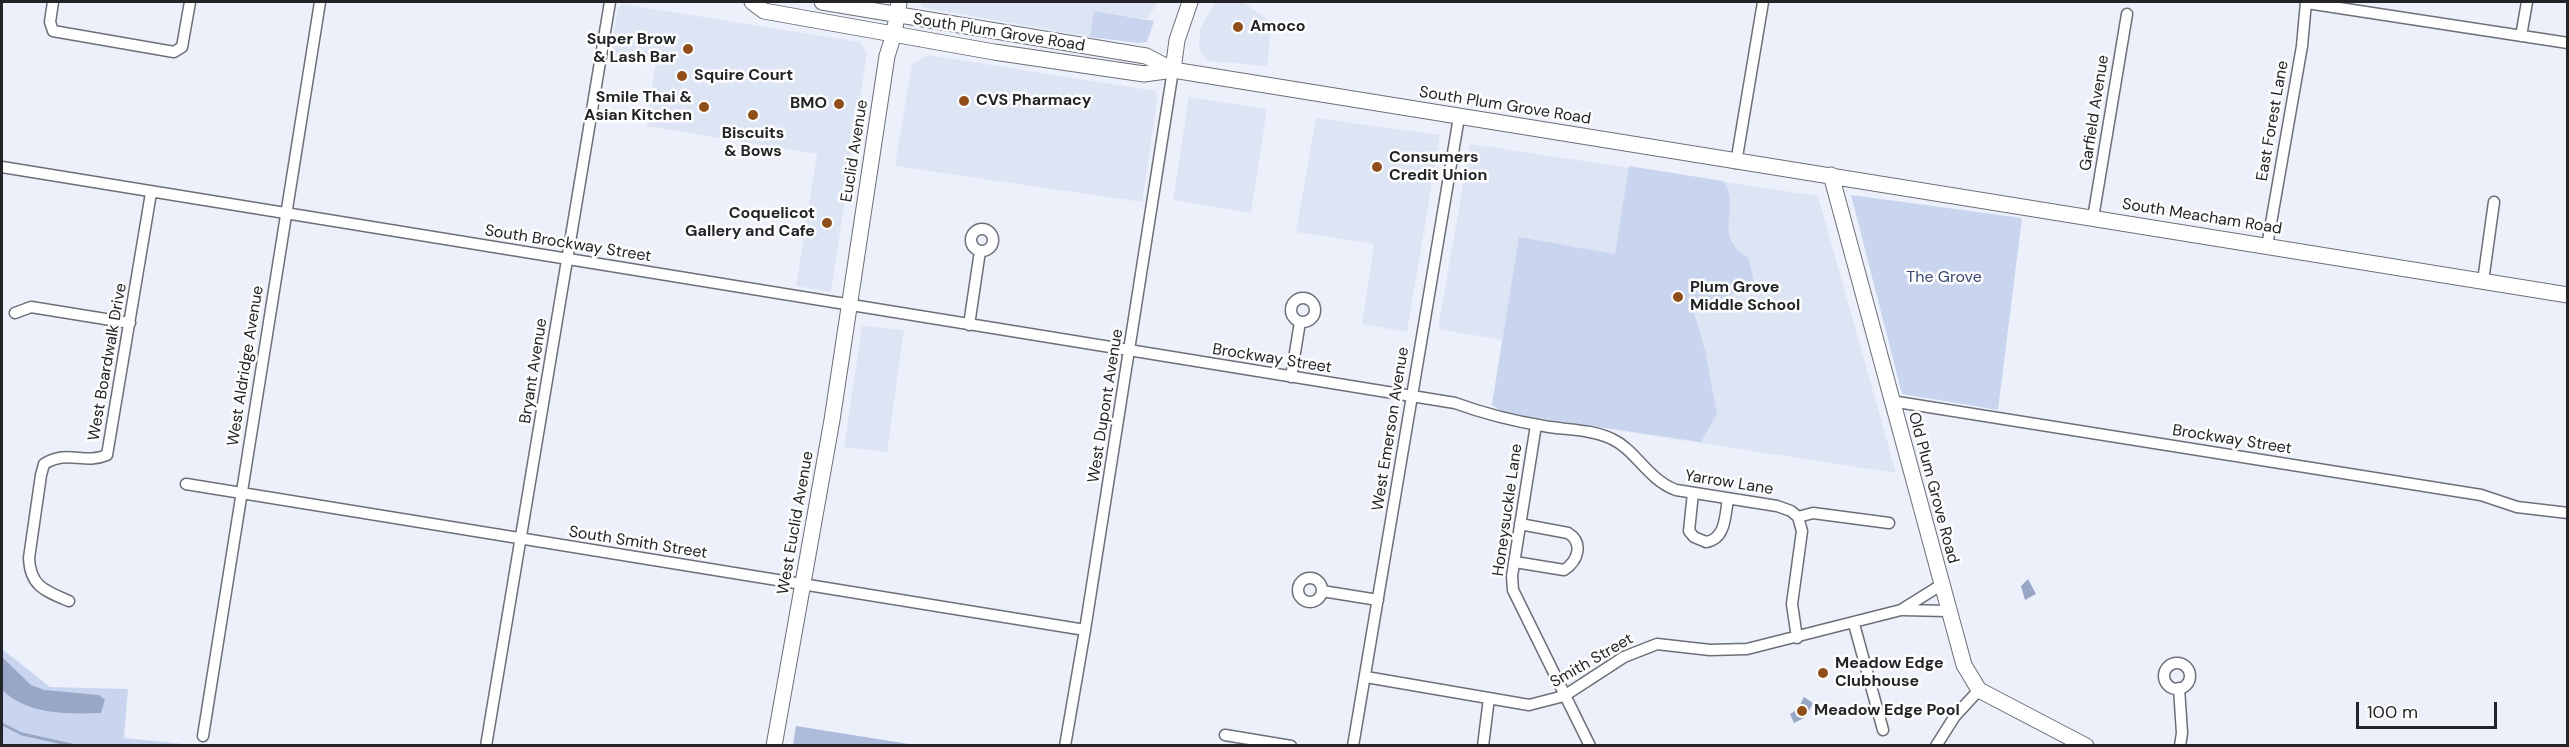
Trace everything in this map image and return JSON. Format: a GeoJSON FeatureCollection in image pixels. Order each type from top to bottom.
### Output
{"type":"FeatureCollection","features":[{"type":"Feature","properties":{"kind":"main road","name":"South Plum Grove Road"},"geometry":{"type":"LineString","coordinates":[[752,2],[764,11],[994,52],[1144,74],[1173,70],[1736,163],[1832,175]]}},
{"type":"Feature","properties":{"kind":"main road","name":"South Plum Grove Road"},"geometry":{"type":"LineString","coordinates":[[822,2],[898,8],[1146,56],[1173,70]]}},
{"type":"Feature","properties":{"kind":"main road"},"geometry":{"type":"LineString","coordinates":[[1173,70],[1177,40],[1190,2]]}},
{"type":"Feature","properties":{"kind":"main road","name":"Euclid Avenue"},"geometry":{"type":"LineString","coordinates":[[848,306],[887,56],[894,34],[898,8]]}},
{"type":"Feature","properties":{"kind":"main road","name":"South Meacham Road"},"geometry":{"type":"LineString","coordinates":[[1832,175],[2568,295]]}},
{"type":"Feature","properties":{"kind":"main road","name":"Old Plum Grove Road"},"geometry":{"type":"LineString","coordinates":[[1832,175],[1948,611],[1964,666],[1979,690]]}},
{"type":"Feature","properties":{"kind":"main road","name":"West Euclid Avenue"},"geometry":{"type":"LineString","coordinates":[[774,746],[832,420],[848,306]]}},
{"type":"Feature","properties":{"kind":"main road"},"geometry":{"type":"LineString","coordinates":[[1979,690],[2086,746]]}},
{"type":"Feature","properties":{"kind":"street"},"geometry":{"type":"LineString","coordinates":[[53,2],[50,22],[53,31],[174,52],[183,47],[190,2]]}},
{"type":"Feature","properties":{"kind":"street","name":"West Aldridge Avenue"},"geometry":{"type":"LineString","coordinates":[[203,736],[320,2]]}},
{"type":"Feature","properties":{"kind":"street","name":"Bryant Avenue"},"geometry":{"type":"LineString","coordinates":[[486,746],[610,2]]}},
{"type":"Feature","properties":{"kind":"street"},"geometry":{"type":"LineString","coordinates":[[1736,163],[1763,2]]}},
{"type":"Feature","properties":{"kind":"street"},"geometry":{"type":"LineString","coordinates":[[2306,2],[2568,43]]}},
{"type":"Feature","properties":{"kind":"street","name":"East Forest Lane"},"geometry":{"type":"LineString","coordinates":[[2267,246],[2302,46],[2306,2]]}},
{"type":"Feature","properties":{"kind":"street"},"geometry":{"type":"LineString","coordinates":[[2521,36],[2527,2]]}},
{"type":"Feature","properties":{"kind":"street","name":"Garfield Avenue"},"geometry":{"type":"LineString","coordinates":[[2093,218],[2127,14]]}},
{"type":"Feature","properties":{"kind":"street","name":"West Dupont Avenue"},"geometry":{"type":"LineString","coordinates":[[1065,746],[1173,70]]}},
{"type":"Feature","properties":{"kind":"street","name":"West Emerson Avenue"},"geometry":{"type":"LineString","coordinates":[[1353,746],[1459,117]]}},
{"type":"Feature","properties":{"kind":"street","name":"South Brockway Street"},"geometry":{"type":"LineString","coordinates":[[2,167],[1129,351]]}},
{"type":"Feature","properties":{"kind":"street","name":"West Boardwalk Drive"},"geometry":{"type":"LineString","coordinates":[[69,601],[37,585],[30,570],[29,558],[41,475],[44,464],[56,457],[69,456],[89,460],[107,455],[151,193]]}},
{"type":"Feature","properties":{"kind":"street"},"geometry":{"type":"LineString","coordinates":[[2483,281],[2494,202]]}},
{"type":"Feature","properties":{"kind":"street"},"geometry":{"type":"LineString","coordinates":[[969,325],[980,252]]}},
{"type":"Feature","properties":{"kind":"street"},"geometry":{"type":"LineString","coordinates":[[15,313],[32,307],[130,323]]}},
{"type":"Feature","properties":{"kind":"street"},"geometry":{"type":"LineString","coordinates":[[1291,377],[1300,322]]}},
{"type":"Feature","properties":{"kind":"street","name":"Brockway Street"},"geometry":{"type":"LineString","coordinates":[[1129,351],[1411,396]]}},
{"type":"Feature","properties":{"kind":"street","name":"Yarrow Lane"},"geometry":{"type":"LineString","coordinates":[[1411,396],[1455,403],[1503,420],[1613,439],[1661,484],[1676,490],[1777,506],[1791,511],[1798,518]]}},
{"type":"Feature","properties":{"kind":"street","name":"Brockway Street"},"geometry":{"type":"LineString","coordinates":[[1891,401],[2481,495],[2517,507],[2568,513]]}},
{"type":"Feature","properties":{"kind":"street","name":"Honeysuckle Lane"},"geometry":{"type":"LineString","coordinates":[[1536,425],[1520,524],[1513,590],[1590,746]]}},
{"type":"Feature","properties":{"kind":"street","name":"South Smith Street"},"geometry":{"type":"LineString","coordinates":[[186,484],[1085,630]]}},
{"type":"Feature","properties":{"kind":"street"},"geometry":{"type":"LineString","coordinates":[[1693,493],[1689,531],[1694,537],[1706,542],[1718,538],[1721,533],[1728,498]]}},
{"type":"Feature","properties":{"kind":"street"},"geometry":{"type":"LineString","coordinates":[[1797,638],[1792,604],[1802,531],[1798,518],[1813,513],[1890,523]]}},
{"type":"Feature","properties":{"kind":"street"},"geometry":{"type":"LineString","coordinates":[[1515,562],[1564,570],[1575,561],[1577,555],[1577,542],[1568,533],[1520,524]]}},
{"type":"Feature","properties":{"kind":"street","name":"Smith Street"},"geometry":{"type":"LineString","coordinates":[[1366,677],[1529,705],[1564,696],[1624,657],[1658,644],[1725,651],[1747,649],[1854,624],[1901,610],[1941,585]]}},
{"type":"Feature","properties":{"kind":"street"},"geometry":{"type":"LineString","coordinates":[[1322,591],[1378,600]]}},
{"type":"Feature","properties":{"kind":"street","name":"Smith Street"},"geometry":{"type":"LineString","coordinates":[[1901,610],[1948,611]]}},
{"type":"Feature","properties":{"kind":"street"},"geometry":{"type":"LineString","coordinates":[[1854,624],[1883,730]]}},
{"type":"Feature","properties":{"kind":"street"},"geometry":{"type":"LineString","coordinates":[[2179,688],[2182,733],[2180,746]]}},
{"type":"Feature","properties":{"kind":"street"},"geometry":{"type":"LineString","coordinates":[[1936,746],[1942,733],[1979,690]]}},
{"type":"Feature","properties":{"kind":"street"},"geometry":{"type":"LineString","coordinates":[[1483,746],[1489,698]]}},
{"type":"Feature","properties":{"kind":"street"},"geometry":{"type":"LineString","coordinates":[[1225,735],[1291,746]]}},
{"type":"Feature","properties":{"kind":"shaded area"},"geometry":{"type":"Polygon","coordinates":[[[922,2],[1158,2],[1147,19],[1094,11],[1090,37],[921,7],[922,2]]]}},
{"type":"Feature","properties":{"kind":"shaded area"},"geometry":{"type":"Polygon","coordinates":[[[1215,2],[1243,2],[1272,23],[1267,66],[1208,61],[1199,50],[1200,29],[1215,2]]]}},
{"type":"Feature","properties":{"kind":"shaded area"},"geometry":{"type":"Polygon","coordinates":[[[622,4],[860,42],[867,52],[831,292],[796,286],[817,154],[647,126],[655,65],[610,57],[618,8],[622,4]]]}},
{"type":"Feature","properties":{"kind":"shaded area"},"geometry":{"type":"Polygon","coordinates":[[[928,55],[1156,91],[1157,101],[1142,202],[895,166],[912,64],[928,55]]]}},
{"type":"Feature","properties":{"kind":"shaded area"},"geometry":{"type":"Polygon","coordinates":[[[1189,97],[1267,109],[1251,213],[1173,200],[1189,97]]]}},
{"type":"Feature","properties":{"kind":"shaded area"},"geometry":{"type":"Polygon","coordinates":[[[1316,118],[1440,135],[1407,332],[1362,324],[1374,244],[1296,232],[1316,118]]]}},
{"type":"Feature","properties":{"kind":"shaded area","name":"Plum Grove Middle School"},"geometry":{"type":"Polygon","coordinates":[[[1470,144],[1818,196],[1896,473],[1505,413],[1492,405],[1502,340],[1438,329],[1470,144]]]}},
{"type":"Feature","properties":{"kind":"shaded area"},"geometry":{"type":"Polygon","coordinates":[[[862,326],[904,330],[887,452],[844,447],[862,326]]]}},
{"type":"Feature","properties":{"kind":"shaded area"},"geometry":{"type":"Polygon","coordinates":[[[2028,579],[2036,594],[2025,600],[2021,586],[2028,579]]]}},
{"type":"Feature","properties":{"kind":"shaded area"},"geometry":{"type":"Polygon","coordinates":[[[2,657],[31,685],[44,690],[99,695],[105,700],[101,713],[61,713],[36,709],[13,698],[2,690],[2,657]]]}},
{"type":"Feature","properties":{"kind":"shaded area","name":"Meadow Edge Pool"},"geometry":{"type":"Polygon","coordinates":[[[1804,697],[1813,703],[1806,717],[1794,723],[1790,714],[1798,709],[1804,697]]]}},
{"type":"Feature","properties":{"kind":"shaded area"},"geometry":{"type":"Polygon","coordinates":[[[796,726],[915,745],[793,745],[796,726]]]}},
{"type":"Feature","properties":{"kind":"green space"},"geometry":{"type":"Polygon","coordinates":[[[1094,11],[1154,21],[1147,42],[1090,37],[1094,11]]]}},
{"type":"Feature","properties":{"kind":"green space"},"geometry":{"type":"Polygon","coordinates":[[[1629,166],[1723,181],[1730,201],[1731,240],[1749,258],[1755,288],[1692,306],[1705,350],[1717,414],[1701,442],[1505,413],[1492,405],[1519,237],[1615,254],[1629,166]]]}},
{"type":"Feature","properties":{"kind":"green space","name":"The Grove"},"geometry":{"type":"Polygon","coordinates":[[[1851,195],[2022,218],[1998,410],[1902,394],[1851,195]]]}},
{"type":"Feature","properties":{"kind":"green space"},"geometry":{"type":"Polygon","coordinates":[[[2,649],[50,687],[128,689],[124,738],[193,745],[2,745],[2,649]]]}},
{"type":"Feature","properties":{"kind":"waterway"},"geometry":{"type":"LineString","coordinates":[[2,724],[22,734],[76,746]]}},
{"type":"Feature","properties":{"kind":"place","name":"Amoco"},"geometry":{"type":"Point","coordinates":[1238,27]}},
{"type":"Feature","properties":{"kind":"place","name":"Super Brow & Lash Bar"},"geometry":{"type":"Point","coordinates":[688,49]}},
{"type":"Feature","properties":{"kind":"place","name":"Squire Court"},"geometry":{"type":"Point","coordinates":[682,76]}},
{"type":"Feature","properties":{"kind":"place","name":"CVS Pharmacy"},"geometry":{"type":"Point","coordinates":[964,101]}},
{"type":"Feature","properties":{"kind":"place","name":"BMO"},"geometry":{"type":"Point","coordinates":[839,104]}},
{"type":"Feature","properties":{"kind":"place","name":"Smile Thai & Asian Kitchen"},"geometry":{"type":"Point","coordinates":[704,107]}},
{"type":"Feature","properties":{"kind":"place","name":"Biscuits & Bows"},"geometry":{"type":"Point","coordinates":[753,115]}},
{"type":"Feature","properties":{"kind":"place","name":"Consumers Credit Union"},"geometry":{"type":"Point","coordinates":[1377,167]}},
{"type":"Feature","properties":{"kind":"place","name":"Coquelicot Gallery and Cafe"},"geometry":{"type":"Point","coordinates":[827,223]}},
{"type":"Feature","properties":{"kind":"place","name":"Plum Grove Middle School"},"geometry":{"type":"Point","coordinates":[1678,297]}},
{"type":"Feature","properties":{"kind":"place","name":"Meadow Edge Clubhouse"},"geometry":{"type":"Point","coordinates":[1823,673]}},
{"type":"Feature","properties":{"kind":"place","name":"Meadow Edge Pool"},"geometry":{"type":"Point","coordinates":[1802,711]}}]}
